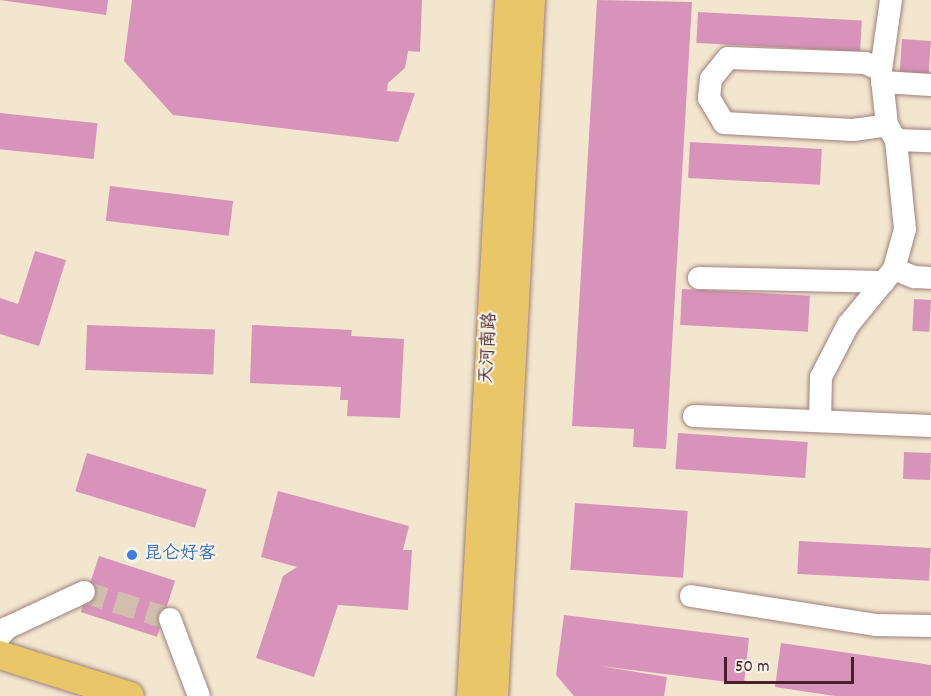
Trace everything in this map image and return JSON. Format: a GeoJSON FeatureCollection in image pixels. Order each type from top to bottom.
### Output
{"type":"FeatureCollection","features":[{"type":"Feature","properties":{"kind":"main road","name":"天河南路"},"geometry":{"type":"LineString","coordinates":[[471,696],[509,0]]}},
{"type":"Feature","properties":{"kind":"main road","name":"天河南路"},"geometry":{"type":"LineString","coordinates":[[494,696],[531,0]]}},
{"type":"Feature","properties":{"kind":"main road"},"geometry":{"type":"LineString","coordinates":[[0,655],[130,696]]}},
{"type":"Feature","properties":{"kind":"street"},"geometry":{"type":"LineString","coordinates":[[820,422],[821,377],[848,325],[889,276],[905,229],[882,76],[891,0]]}},
{"type":"Feature","properties":{"kind":"street"},"geometry":{"type":"LineString","coordinates":[[931,85],[882,76],[866,63],[728,58],[711,79],[709,98],[724,123],[891,132],[931,141]]}},
{"type":"Feature","properties":{"kind":"street"},"geometry":{"type":"LineString","coordinates":[[699,278],[889,276],[931,278]]}},
{"type":"Feature","properties":{"kind":"street"},"geometry":{"type":"LineString","coordinates":[[694,416],[931,426]]}},
{"type":"Feature","properties":{"kind":"street"},"geometry":{"type":"LineString","coordinates":[[0,636],[7,628],[84,592]]}},
{"type":"Feature","properties":{"kind":"street"},"geometry":{"type":"LineString","coordinates":[[691,596],[877,625],[931,626]]}},
{"type":"Feature","properties":{"kind":"street"},"geometry":{"type":"LineString","coordinates":[[170,619],[198,696]]}},
{"type":"Feature","properties":{"kind":"building"},"geometry":{"type":"Polygon","coordinates":[[[0,0],[108,0],[106,15],[0,0]]]}},
{"type":"Feature","properties":{"kind":"building"},"geometry":{"type":"Polygon","coordinates":[[[132,0],[422,0],[420,52],[408,51],[405,68],[388,83],[387,91],[415,93],[398,142],[173,115],[124,61],[132,0]]]}},
{"type":"Feature","properties":{"kind":"building"},"geometry":{"type":"Polygon","coordinates":[[[597,0],[692,2],[666,449],[633,447],[634,429],[572,426],[597,0]]]}},
{"type":"Feature","properties":{"kind":"building"},"geometry":{"type":"Polygon","coordinates":[[[698,12],[862,21],[860,52],[696,43],[698,12]]]}},
{"type":"Feature","properties":{"kind":"building"},"geometry":{"type":"Polygon","coordinates":[[[902,39],[931,41],[929,74],[900,72],[902,39]]]}},
{"type":"Feature","properties":{"kind":"building"},"geometry":{"type":"Polygon","coordinates":[[[0,113],[97,123],[94,159],[0,149],[0,113]]]}},
{"type":"Feature","properties":{"kind":"building"},"geometry":{"type":"Polygon","coordinates":[[[690,142],[822,149],[820,185],[688,178],[690,142]]]}},
{"type":"Feature","properties":{"kind":"building"},"geometry":{"type":"Polygon","coordinates":[[[110,186],[233,201],[229,236],[106,221],[110,186]]]}},
{"type":"Feature","properties":{"kind":"building"},"geometry":{"type":"Polygon","coordinates":[[[35,251],[66,260],[39,346],[0,334],[0,298],[18,304],[35,251]]]}},
{"type":"Feature","properties":{"kind":"building"},"geometry":{"type":"Polygon","coordinates":[[[682,289],[810,296],[808,332],[680,325],[682,289]]]}},
{"type":"Feature","properties":{"kind":"building"},"geometry":{"type":"Polygon","coordinates":[[[914,299],[931,300],[929,332],[912,331],[914,299]]]}},
{"type":"Feature","properties":{"kind":"building"},"geometry":{"type":"Polygon","coordinates":[[[87,325],[215,329],[213,374],[85,370],[87,325]]]}},
{"type":"Feature","properties":{"kind":"building"},"geometry":{"type":"Polygon","coordinates":[[[252,325],[352,330],[351,336],[404,339],[400,418],[347,416],[348,400],[340,400],[341,387],[250,383],[252,325]]]}},
{"type":"Feature","properties":{"kind":"building"},"geometry":{"type":"Polygon","coordinates":[[[678,433],[808,442],[805,478],[675,469],[678,433]]]}},
{"type":"Feature","properties":{"kind":"building"},"geometry":{"type":"Polygon","coordinates":[[[904,452],[931,453],[930,480],[903,479],[904,452]]]}},
{"type":"Feature","properties":{"kind":"building"},"geometry":{"type":"Polygon","coordinates":[[[87,453],[207,490],[195,528],[75,491],[87,453]]]}},
{"type":"Feature","properties":{"kind":"building"},"geometry":{"type":"Polygon","coordinates":[[[278,491],[409,526],[403,550],[412,550],[408,610],[338,605],[314,677],[256,658],[283,576],[297,567],[261,557],[278,491]]]}},
{"type":"Feature","properties":{"kind":"building"},"geometry":{"type":"Polygon","coordinates":[[[575,503],[688,511],[683,578],[570,570],[575,503]]]}},
{"type":"Feature","properties":{"kind":"building"},"geometry":{"type":"Polygon","coordinates":[[[799,541],[931,548],[929,581],[797,574],[799,541]]]}},
{"type":"Feature","properties":{"kind":"building"},"geometry":{"type":"Polygon","coordinates":[[[99,556],[175,581],[157,637],[81,612],[99,556]]]}},
{"type":"Feature","properties":{"kind":"building"},"geometry":{"type":"Polygon","coordinates":[[[564,615],[749,638],[744,684],[600,666],[667,677],[664,696],[574,696],[556,675],[564,615]]]}},
{"type":"Feature","properties":{"kind":"building"},"geometry":{"type":"Polygon","coordinates":[[[781,643],[931,665],[931,696],[835,696],[775,687],[781,643]]]}},
{"type":"Feature","properties":{"kind":"tunnel"},"geometry":{"type":"LineString","coordinates":[[84,592],[170,619]]}},
{"type":"Feature","properties":{"kind":"place","name":"昆仑好客"},"geometry":{"type":"Point","coordinates":[132,555]}}]}
